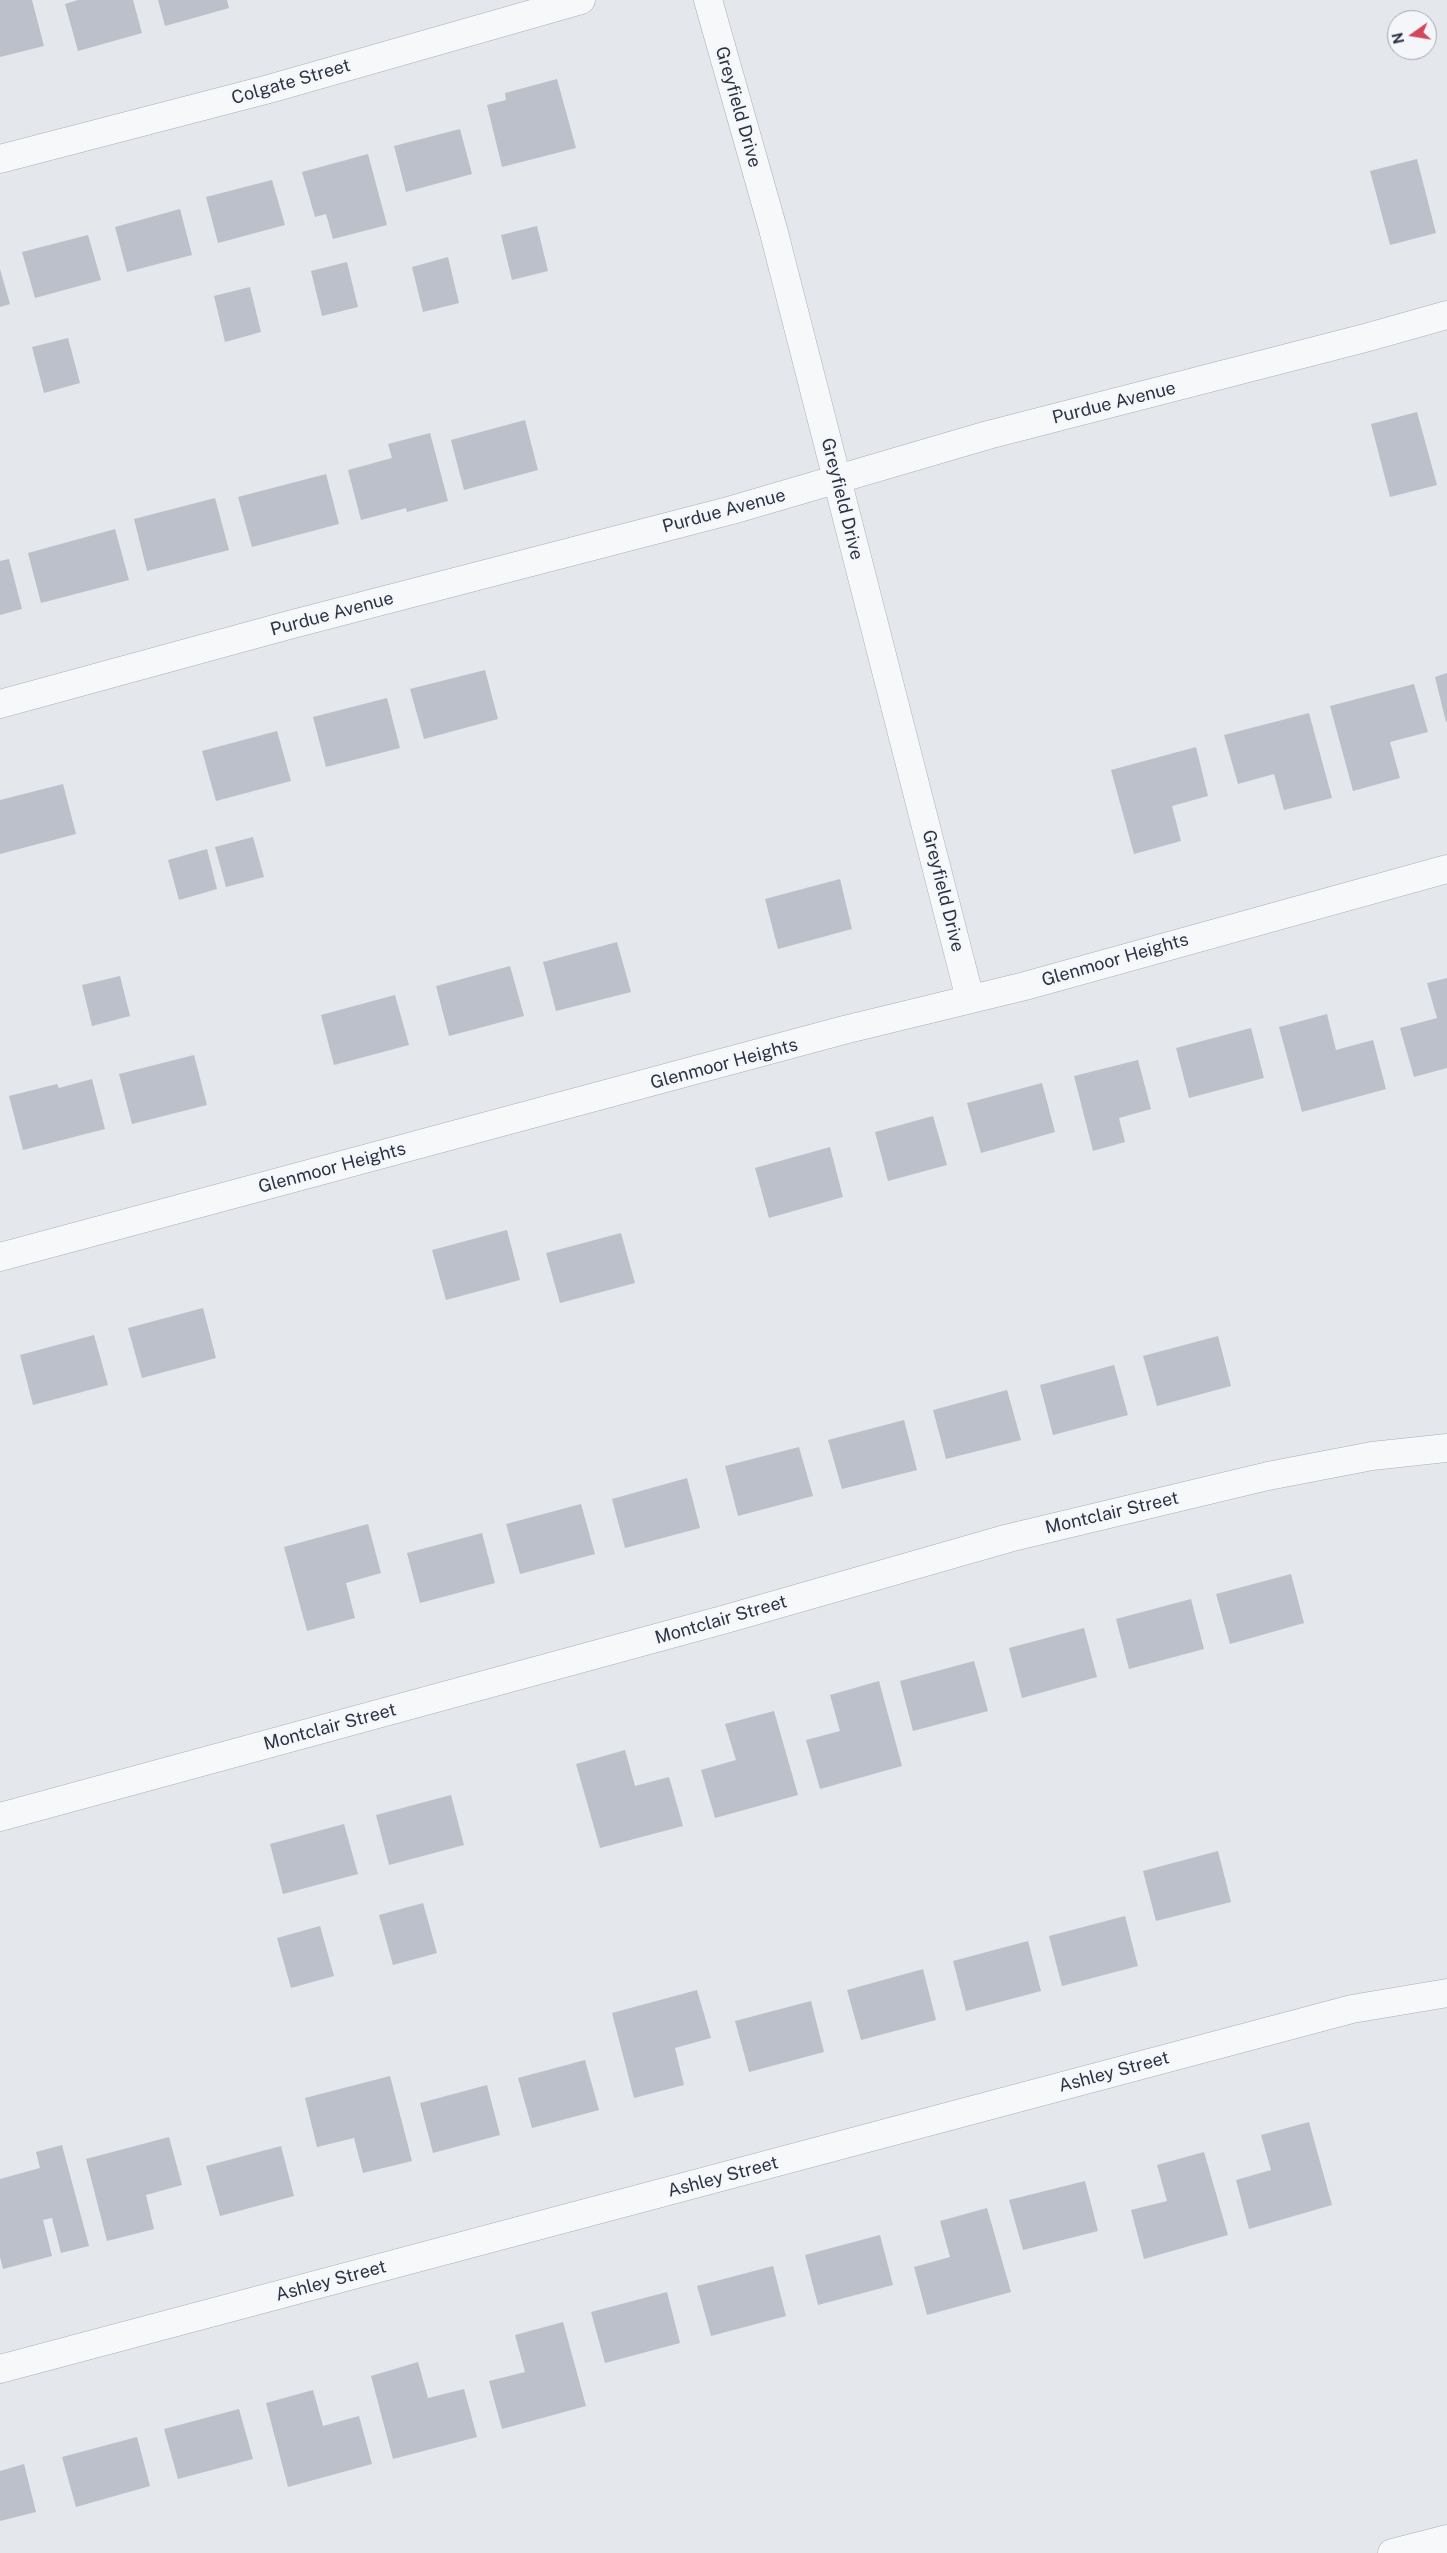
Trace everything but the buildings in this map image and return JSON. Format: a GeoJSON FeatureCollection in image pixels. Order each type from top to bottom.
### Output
{"type":"FeatureCollection","features":[{"type":"Feature","properties":{"kind":"street","name":"Colgate Street"},"geometry":{"type":"LineString","coordinates":[[0,159],[269,89],[581,0]]}},
{"type":"Feature","properties":{"kind":"street","name":"Greyfield Drive"},"geometry":{"type":"LineString","coordinates":[[708,0],[773,229],[970,999]]}},
{"type":"Feature","properties":{"kind":"street","name":"Purdue Avenue"},"geometry":{"type":"LineString","coordinates":[[0,704],[289,625],[732,510],[988,435],[1447,315]]}},
{"type":"Feature","properties":{"kind":"street","name":"Glenmoor Heights"},"geometry":{"type":"LineString","coordinates":[[0,1257],[844,1030],[970,999],[1447,869]]}},
{"type":"Feature","properties":{"kind":"street","name":"Montclair Street"},"geometry":{"type":"LineString","coordinates":[[0,1816],[726,1619],[1009,1538],[1268,1476],[1372,1456],[1447,1448]]}},
{"type":"Feature","properties":{"kind":"street","name":"Ashley Street"},"geometry":{"type":"LineString","coordinates":[[0,2369],[1352,2009],[1447,1993]]}},
{"type":"Feature","properties":{"kind":"street"},"geometry":{"type":"LineString","coordinates":[[1392,2553],[1447,2539]]}}]}
